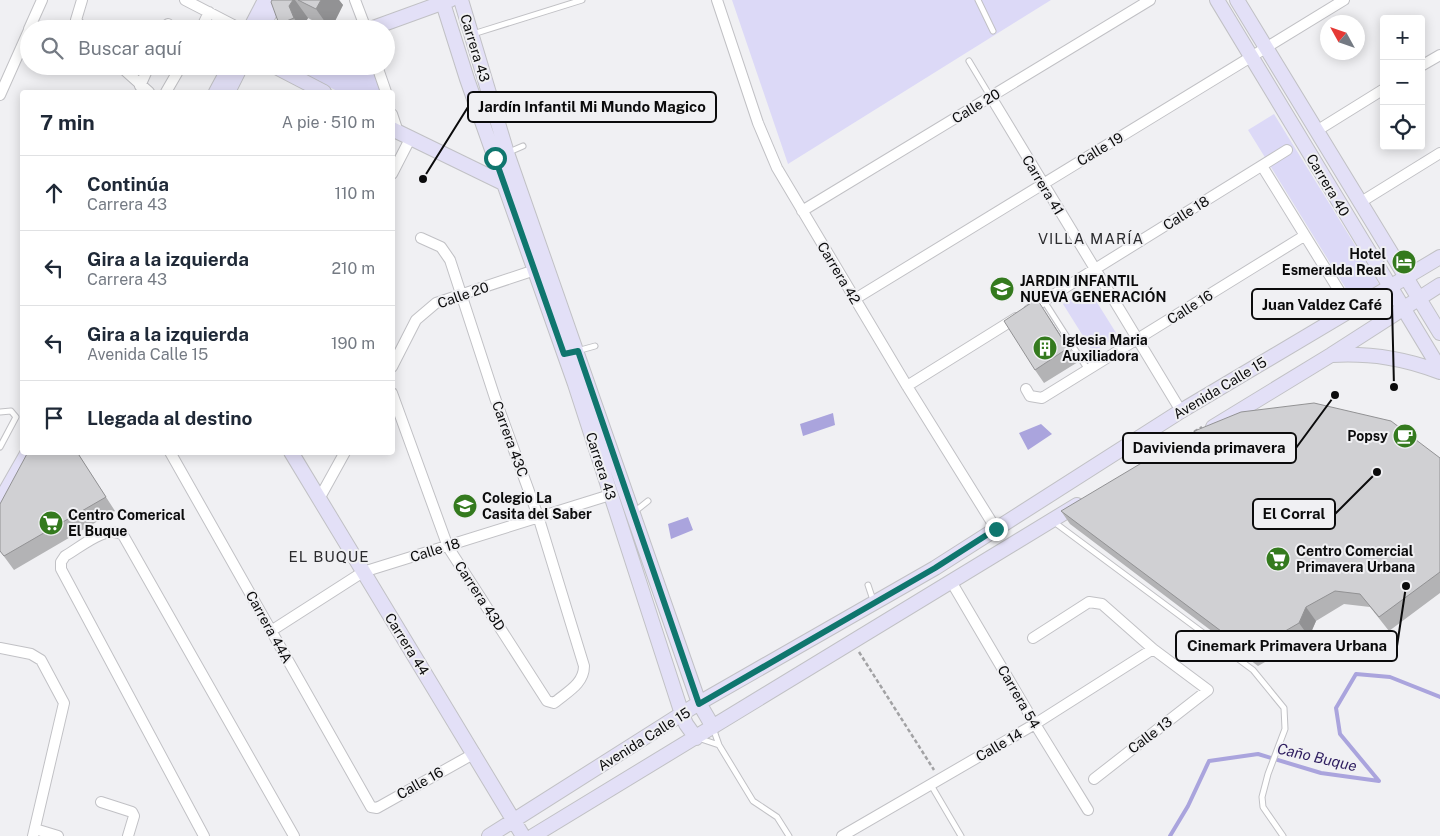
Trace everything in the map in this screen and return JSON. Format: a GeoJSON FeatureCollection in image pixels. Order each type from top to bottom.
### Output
{"type":"FeatureCollection","features":[{"type":"Feature","properties":{"kind":"street"},"geometry":{"type":"LineString","coordinates":[[33,20],[42,0]]}},
{"type":"Feature","properties":{"kind":"street"},"geometry":{"type":"LineString","coordinates":[[76,20],[82,0]]}},
{"type":"Feature","properties":{"kind":"street"},"geometry":{"type":"LineString","coordinates":[[186,0],[224,20]]}},
{"type":"Feature","properties":{"kind":"street"},"geometry":{"type":"LineString","coordinates":[[255,20],[265,0]]}},
{"type":"Feature","properties":{"kind":"street"},"geometry":{"type":"LineString","coordinates":[[267,20],[278,0]]}},
{"type":"Feature","properties":{"kind":"street"},"geometry":{"type":"LineString","coordinates":[[355,0],[363,20]]}},
{"type":"Feature","properties":{"kind":"street","name":"Carrera 43"},"geometry":{"type":"LineString","coordinates":[[461,0],[501,156],[505,184],[535,270],[571,352],[610,495],[682,714],[696,738]]}},
{"type":"Feature","properties":{"kind":"street","name":"Carrera 42"},"geometry":{"type":"LineString","coordinates":[[717,0],[767,146],[802,211],[906,386],[996,529]]}},
{"type":"Feature","properties":{"kind":"street","name":"Calle 20"},"geometry":{"type":"LineString","coordinates":[[802,211],[1150,0]]}},
{"type":"Feature","properties":{"kind":"street","name":"Carrera 40"},"geometry":{"type":"LineString","coordinates":[[1217,0],[1250,58],[1440,370]]}},
{"type":"Feature","properties":{"kind":"street","name":"Carrera 40"},"geometry":{"type":"LineString","coordinates":[[1237,0],[1440,333]]}},
{"type":"Feature","properties":{"kind":"street","name":"Calle 19"},"geometry":{"type":"LineString","coordinates":[[855,299],[1344,0]]}},
{"type":"Feature","properties":{"kind":"street"},"geometry":{"type":"LineString","coordinates":[[394,20],[445,1]]}},
{"type":"Feature","properties":{"kind":"street","name":"Carrera 43"},"geometry":{"type":"LineString","coordinates":[[445,1],[571,352],[633,513],[699,704],[713,727]]}},
{"type":"Feature","properties":{"kind":"street"},"geometry":{"type":"LineString","coordinates":[[205,20],[209,12]]}},
{"type":"Feature","properties":{"kind":"street"},"geometry":{"type":"LineString","coordinates":[[0,95],[20,49]]}},
{"type":"Feature","properties":{"kind":"street"},"geometry":{"type":"LineString","coordinates":[[1425,63],[1440,54]]}},
{"type":"Feature","properties":{"kind":"street"},"geometry":{"type":"LineString","coordinates":[[129,75],[146,90]]}},
{"type":"Feature","properties":{"kind":"street"},"geometry":{"type":"LineString","coordinates":[[140,86],[145,75]]}},
{"type":"Feature","properties":{"kind":"street"},"geometry":{"type":"LineString","coordinates":[[167,90],[176,75]]}},
{"type":"Feature","properties":{"kind":"street"},"geometry":{"type":"LineString","coordinates":[[217,90],[225,75]]}},
{"type":"Feature","properties":{"kind":"street"},"geometry":{"type":"LineString","coordinates":[[229,90],[236,75]]}},
{"type":"Feature","properties":{"kind":"street"},"geometry":{"type":"LineString","coordinates":[[291,75],[320,90]]}},
{"type":"Feature","properties":{"kind":"street"},"geometry":{"type":"LineString","coordinates":[[380,75],[385,90]]}},
{"type":"Feature","properties":{"kind":"street"},"geometry":{"type":"LineString","coordinates":[[1318,130],[1380,91]]}},
{"type":"Feature","properties":{"kind":"street","name":"Carrera 41"},"geometry":{"type":"LineString","coordinates":[[991,97],[1181,411]]}},
{"type":"Feature","properties":{"kind":"street"},"geometry":{"type":"LineString","coordinates":[[395,121],[400,133],[395,159]]}},
{"type":"Feature","properties":{"kind":"street"},"geometry":{"type":"LineString","coordinates":[[400,133],[505,184]]}},
{"type":"Feature","properties":{"kind":"street","name":"Calle 18"},"geometry":{"type":"LineString","coordinates":[[906,386],[1287,150]]}},
{"type":"Feature","properties":{"kind":"street"},"geometry":{"type":"LineString","coordinates":[[1361,202],[1440,153]]}},
{"type":"Feature","properties":{"kind":"street"},"geometry":{"type":"LineString","coordinates":[[1262,166],[1351,310]]}},
{"type":"Feature","properties":{"kind":"street","name":"Calle 16"},"geometry":{"type":"LineString","coordinates":[[1026,389],[1030,396],[1042,398],[1304,236]]}},
{"type":"Feature","properties":{"kind":"street","name":"Carrera 43C"},"geometry":{"type":"LineString","coordinates":[[421,238],[441,246],[450,260],[495,398],[538,516],[584,666],[584,676],[554,703]]}},
{"type":"Feature","properties":{"kind":"street","name":"Avenida Calle 15"},"geometry":{"type":"LineString","coordinates":[[489,836],[682,714],[874,603],[996,529],[1181,411],[1440,257]]}},
{"type":"Feature","properties":{"kind":"street","name":"Calle 20"},"geometry":{"type":"LineString","coordinates":[[395,361],[421,315],[436,303],[463,296],[535,270]]}},
{"type":"Feature","properties":{"kind":"street","name":"Avenida Calle 15"},"geometry":{"type":"LineString","coordinates":[[1197,436],[1332,355],[1440,285]]}},
{"type":"Feature","properties":{"kind":"street"},"geometry":{"type":"LineString","coordinates":[[1332,355],[1388,356],[1440,370]]}},
{"type":"Feature","properties":{"kind":"street","name":"Carrera 43D"},"geometry":{"type":"LineString","coordinates":[[395,401],[448,547],[547,701],[554,703]]}},
{"type":"Feature","properties":{"kind":"street"},"geometry":{"type":"LineString","coordinates":[[0,501],[26,455]]}},
{"type":"Feature","properties":{"kind":"street","name":"Carrera 44A"},"geometry":{"type":"LineString","coordinates":[[172,455],[272,631],[366,802]]}},
{"type":"Feature","properties":{"kind":"street","name":"Carrera 44"},"geometry":{"type":"LineString","coordinates":[[293,455],[475,753],[523,836]]}},
{"type":"Feature","properties":{"kind":"street"},"geometry":{"type":"LineString","coordinates":[[319,499],[343,455]]}},
{"type":"Feature","properties":{"kind":"street","name":"Calle 18"},"geometry":{"type":"LineString","coordinates":[[272,631],[363,572],[610,495]]}},
{"type":"Feature","properties":{"kind":"street","name":"Avenida Calle 15"},"geometry":{"type":"LineString","coordinates":[[533,836],[696,738],[852,640],[952,583],[1086,500]]}},
{"type":"Feature","properties":{"kind":"street"},"geometry":{"type":"LineString","coordinates":[[204,836],[61,569],[61,562],[65,556],[107,531],[116,531],[123,536],[294,836]]}},
{"type":"Feature","properties":{"kind":"street","name":"Carrera 54"},"geometry":{"type":"LineString","coordinates":[[952,583],[1088,810]]}},
{"type":"Feature","properties":{"kind":"street"},"geometry":{"type":"LineString","coordinates":[[1033,638],[1089,602],[1102,604],[1154,649]]}},
{"type":"Feature","properties":{"kind":"street"},"geometry":{"type":"LineString","coordinates":[[0,648],[38,658],[43,663],[64,703],[34,832],[58,836]]}},
{"type":"Feature","properties":{"kind":"street","name":"Calle 14"},"geometry":{"type":"LineString","coordinates":[[842,836],[1035,724],[1154,649]]}},
{"type":"Feature","properties":{"kind":"street","name":"Calle 13"},"geometry":{"type":"LineString","coordinates":[[1094,779],[1208,692],[1154,649]]}},
{"type":"Feature","properties":{"kind":"street","name":"Calle 16"},"geometry":{"type":"LineString","coordinates":[[366,802],[371,807],[376,808],[475,753]]}},
{"type":"Feature","properties":{"kind":"street"},"geometry":{"type":"LineString","coordinates":[[101,802],[132,812],[134,816],[128,836]]}},
{"type":"Feature","properties":{"kind":"lane"},"geometry":{"type":"LineString","coordinates":[[470,35],[582,0]]}},
{"type":"Feature","properties":{"kind":"lane"},"geometry":{"type":"LineString","coordinates":[[978,0],[993,31]]}},
{"type":"Feature","properties":{"kind":"lane","name":"Carrera 41"},"geometry":{"type":"LineString","coordinates":[[969,61],[991,97]]}},
{"type":"Feature","properties":{"kind":"lane"},"geometry":{"type":"LineString","coordinates":[[501,156],[523,146]]}},
{"type":"Feature","properties":{"kind":"lane"},"geometry":{"type":"LineString","coordinates":[[1044,301],[1088,370]]}},
{"type":"Feature","properties":{"kind":"lane"},"geometry":{"type":"LineString","coordinates":[[571,352],[595,346]]}},
{"type":"Feature","properties":{"kind":"lane"},"geometry":{"type":"LineString","coordinates":[[0,412],[11,411],[16,417],[0,447]]}},
{"type":"Feature","properties":{"kind":"lane"},"geometry":{"type":"LineString","coordinates":[[633,513],[648,501]]}},
{"type":"Feature","properties":{"kind":"lane"},"geometry":{"type":"LineString","coordinates":[[1052,520],[1253,670],[1284,708],[1285,729],[1268,774],[1262,797],[1263,807],[1283,836]]}},
{"type":"Feature","properties":{"kind":"lane"},"geometry":{"type":"LineString","coordinates":[[868,585],[874,603]]}},
{"type":"Feature","properties":{"kind":"lane","name":"Carrera 43"},"geometry":{"type":"LineString","coordinates":[[713,727],[719,745],[752,801],[776,816],[789,836]]}},
{"type":"Feature","properties":{"kind":"lane"},"geometry":{"type":"LineString","coordinates":[[696,738],[719,745]]}},
{"type":"Feature","properties":{"kind":"lane"},"geometry":{"type":"LineString","coordinates":[[935,782],[961,836]]}},
{"type":"Feature","properties":{"kind":"path"},"geometry":{"type":"LineString","coordinates":[[852,640],[935,782]]}},
{"type":"Feature","properties":{"kind":"shaded area"},"geometry":{"type":"Polygon","coordinates":[[[732,0],[1051,0],[788,164],[732,0]]]}},
{"type":"Feature","properties":{"kind":"shaded area"},"geometry":{"type":"Polygon","coordinates":[[[306,75],[377,75],[381,90],[335,90],[306,75]]]}},
{"type":"Feature","properties":{"kind":"shaded area"},"geometry":{"type":"Polygon","coordinates":[[[1274,114],[1379,284],[1353,300],[1248,130],[1274,114]]]}},
{"type":"Feature","properties":{"kind":"shaded area"},"geometry":{"type":"Polygon","coordinates":[[[1088,288],[1118,336],[1093,352],[1063,304],[1088,288]]]}},
{"type":"Feature","properties":{"kind":"shaded area"},"geometry":{"type":"Polygon","coordinates":[[[833,413],[835,425],[803,436],[800,424],[833,413]]]}},
{"type":"Feature","properties":{"kind":"shaded area"},"geometry":{"type":"Polygon","coordinates":[[[1041,424],[1052,434],[1028,450],[1019,433],[1041,424]]]}},
{"type":"Feature","properties":{"kind":"shaded area"},"geometry":{"type":"Polygon","coordinates":[[[688,517],[693,530],[671,539],[668,524],[688,517]]]}},
{"type":"Feature","properties":{"kind":"building"},"geometry":{"type":"Polygon","coordinates":[[[272,0],[293,0],[289,6],[294,18],[278,20],[272,0]]]}},
{"type":"Feature","properties":{"kind":"building"},"geometry":{"type":"Polygon","coordinates":[[[298,0],[321,0],[316,9],[298,0]]]}},
{"type":"Feature","properties":{"kind":"building","name":"Iglesia Maria Auxiliadora"},"geometry":{"type":"Polygon","coordinates":[[[1037,299],[1068,348],[1035,370],[1004,321],[1037,299]]]}},
{"type":"Feature","properties":{"kind":"building","name":"Centro Comercial Primavera Urbana"},"geometry":{"type":"Polygon","coordinates":[[[1314,403],[1391,421],[1440,458],[1440,572],[1379,617],[1360,594],[1335,591],[1306,607],[1299,623],[1249,652],[1061,511],[1197,430],[1241,412],[1314,403]]]}},
{"type":"Feature","properties":{"kind":"building","name":"Centro Comerical El Buque"},"geometry":{"type":"Polygon","coordinates":[[[26,455],[79,455],[106,497],[4,556],[0,551],[0,504],[26,455]]]}},
{"type":"Feature","properties":{"kind":"waterway","name":"Caño Buque"},"geometry":{"type":"LineString","coordinates":[[1170,836],[1188,806],[1209,761],[1258,754],[1321,773],[1379,781],[1340,734],[1336,708],[1356,674],[1390,677],[1440,697]]}},
{"type":"Feature","properties":{"kind":"place","name":"Jardín Infantil Mi Mundo Magico"},"geometry":{"type":"Point","coordinates":[423,179]}},
{"type":"Feature","properties":{"kind":"place","name":"Hotel Esmeralda Real"},"geometry":{"type":"Point","coordinates":[1404,262]}},
{"type":"Feature","properties":{"kind":"place","name":"JARDIN INFANTIL NUEVA GENERACIÓN"},"geometry":{"type":"Point","coordinates":[1002,289]}},
{"type":"Feature","properties":{"kind":"place","name":"Iglesia Maria Auxiliadora"},"geometry":{"type":"Point","coordinates":[1045,348]}},
{"type":"Feature","properties":{"kind":"place","name":"Juan Valdez Café"},"geometry":{"type":"Point","coordinates":[1394,387]}},
{"type":"Feature","properties":{"kind":"place","name":"Davivienda primavera"},"geometry":{"type":"Point","coordinates":[1335,395]}},
{"type":"Feature","properties":{"kind":"place","name":"Popsy"},"geometry":{"type":"Point","coordinates":[1405,436]}},
{"type":"Feature","properties":{"kind":"place","name":"El Corral"},"geometry":{"type":"Point","coordinates":[1377,472]}},
{"type":"Feature","properties":{"kind":"place","name":"Colegio La Casita del Saber"},"geometry":{"type":"Point","coordinates":[465,506]}},
{"type":"Feature","properties":{"kind":"place","name":"Centro Comerical El Buque"},"geometry":{"type":"Point","coordinates":[51,523]}},
{"type":"Feature","properties":{"kind":"place","name":"Centro Comercial Primavera Urbana"},"geometry":{"type":"Point","coordinates":[1278,559]}},
{"type":"Feature","properties":{"kind":"place","name":"Cinemark Primavera Urbana"},"geometry":{"type":"Point","coordinates":[1406,586]}},
{"type":"Feature","properties":{"kind":"district","name":"VILLA MARÍA"},"geometry":{"type":"Point","coordinates":[1091,238]}},
{"type":"Feature","properties":{"kind":"district","name":"EL BUQUE"},"geometry":{"type":"Point","coordinates":[329,556]}},
{"type":"Feature","properties":{"kind":"route"},"geometry":{"type":"LineString","coordinates":[[495,158],[564,354],[578,351],[699,704],[935,568],[996,529]]}}]}
